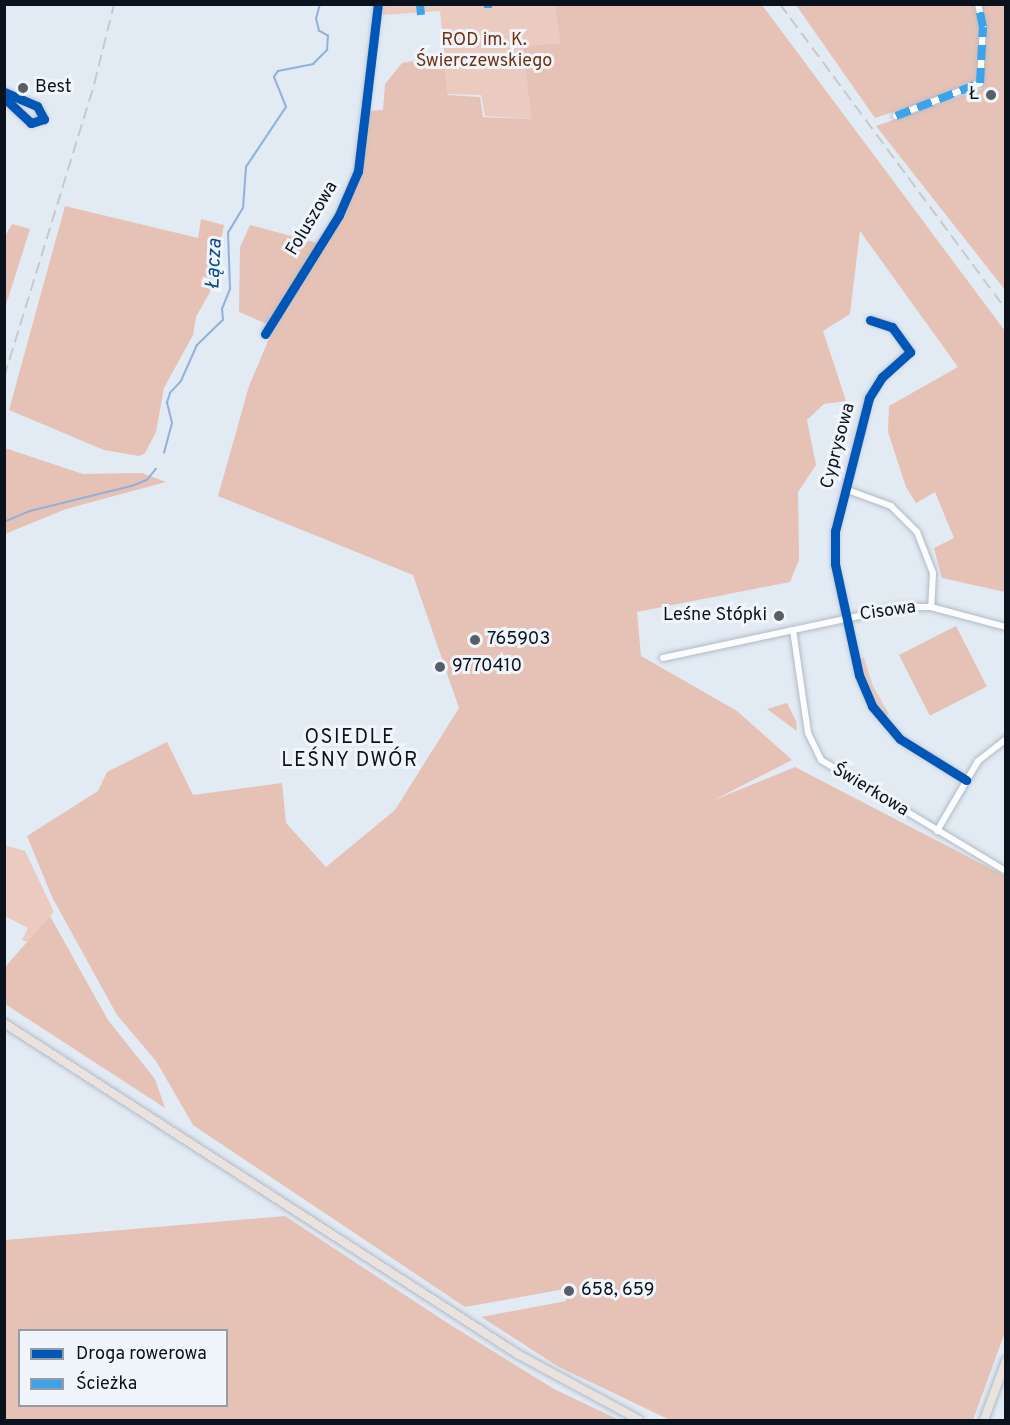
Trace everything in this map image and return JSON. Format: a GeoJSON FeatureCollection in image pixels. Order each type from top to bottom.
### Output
{"type":"FeatureCollection","features":[{"type":"Feature","properties":{"kind":"main road"},"geometry":{"type":"LineString","coordinates":[[4,1023],[519,1355],[639,1420]]}},
{"type":"Feature","properties":{"kind":"main road"},"geometry":{"type":"LineString","coordinates":[[984,1420],[1005,1361]]}},
{"type":"Feature","properties":{"kind":"street","name":"Foluszowa"},"geometry":{"type":"LineString","coordinates":[[265,334],[339,215],[358,171],[378,4]]}},
{"type":"Feature","properties":{"kind":"street"},"geometry":{"type":"LineString","coordinates":[[897,116],[957,95],[980,83],[983,27],[978,4]]}},
{"type":"Feature","properties":{"kind":"street"},"geometry":{"type":"LineString","coordinates":[[4,92],[37,106],[44,114],[42,122],[31,123],[4,98]]}},
{"type":"Feature","properties":{"kind":"street","name":"Cyprysowa"},"geometry":{"type":"LineString","coordinates":[[870,320],[892,327],[910,352],[882,377],[869,398],[845,489],[834,545],[847,618],[862,683],[880,718],[907,745],[966,780]]}},
{"type":"Feature","properties":{"kind":"street"},"geometry":{"type":"LineString","coordinates":[[845,489],[891,507],[917,532],[933,573],[931,607]]}},
{"type":"Feature","properties":{"kind":"street","name":"Cisowa"},"geometry":{"type":"LineString","coordinates":[[663,658],[900,607],[931,607],[1005,627]]}},
{"type":"Feature","properties":{"kind":"street","name":"Świerkowa"},"geometry":{"type":"LineString","coordinates":[[793,630],[796,669],[815,752],[828,767],[1005,871]]}},
{"type":"Feature","properties":{"kind":"street"},"geometry":{"type":"LineString","coordinates":[[937,831],[985,752],[1005,739]]}},
{"type":"Feature","properties":{"kind":"green space","name":"ROD im. K. Świerczewskiego"},"geometry":{"type":"Polygon","coordinates":[[[383,5],[555,5],[560,43],[523,46],[531,119],[485,116],[481,95],[448,94],[440,11],[383,15],[383,5]]]}},
{"type":"Feature","properties":{"kind":"green space"},"geometry":{"type":"Polygon","coordinates":[[[860,658],[864,658],[873,686],[889,714],[885,716],[865,685],[860,658]]]}},
{"type":"Feature","properties":{"kind":"green space"},"geometry":{"type":"Polygon","coordinates":[[[4,845],[25,851],[54,912],[27,942],[22,940],[28,928],[5,916],[4,845]]]}},
{"type":"Feature","properties":{"kind":"shaded area"},"geometry":{"type":"Polygon","coordinates":[[[555,5],[762,5],[1005,331],[1005,592],[942,578],[934,548],[954,538],[935,492],[916,503],[906,487],[888,432],[889,406],[958,367],[860,231],[850,314],[823,331],[846,401],[824,404],[807,420],[816,465],[798,492],[799,560],[790,582],[637,612],[641,656],[737,711],[792,760],[714,800],[795,767],[1005,876],[1005,1332],[973,1420],[670,1420],[559,1367],[481,1317],[566,1301],[565,1289],[465,1307],[193,1125],[156,1061],[117,1015],[52,897],[27,836],[98,791],[107,772],[167,742],[193,795],[282,783],[286,823],[326,867],[395,810],[459,708],[413,575],[218,496],[249,386],[274,327],[239,312],[240,247],[250,225],[321,244],[359,170],[367,111],[383,110],[385,84],[402,63],[444,55],[448,95],[480,97],[483,117],[531,119],[523,46],[560,43],[555,5]]]}},
{"type":"Feature","properties":{"kind":"shaded area"},"geometry":{"type":"Polygon","coordinates":[[[796,5],[975,5],[980,28],[977,78],[970,86],[875,118],[796,5]]]}},
{"type":"Feature","properties":{"kind":"shaded area"},"geometry":{"type":"Polygon","coordinates":[[[980,5],[1005,5],[1005,290],[876,126],[982,89],[986,29],[980,5]]]}},
{"type":"Feature","properties":{"kind":"shaded area"},"geometry":{"type":"Polygon","coordinates":[[[65,206],[198,238],[201,219],[224,225],[211,290],[196,317],[193,335],[164,388],[156,432],[145,453],[139,456],[104,450],[9,410],[65,206]]]}},
{"type":"Feature","properties":{"kind":"shaded area"},"geometry":{"type":"Polygon","coordinates":[[[12,224],[30,229],[5,308],[5,236],[12,224]]]}},
{"type":"Feature","properties":{"kind":"shaded area"},"geometry":{"type":"Polygon","coordinates":[[[5,448],[83,474],[142,473],[166,482],[66,509],[5,534],[5,448]]]}},
{"type":"Feature","properties":{"kind":"shaded area"},"geometry":{"type":"Polygon","coordinates":[[[956,626],[987,687],[930,716],[899,655],[956,626]]]}},
{"type":"Feature","properties":{"kind":"shaded area"},"geometry":{"type":"Polygon","coordinates":[[[787,703],[796,721],[797,731],[767,709],[787,703]]]}},
{"type":"Feature","properties":{"kind":"shaded area"},"geometry":{"type":"Polygon","coordinates":[[[50,916],[108,1020],[155,1079],[165,1108],[5,1004],[5,967],[50,916]]]}},
{"type":"Feature","properties":{"kind":"shaded area"},"geometry":{"type":"Polygon","coordinates":[[[285,1216],[446,1322],[554,1389],[619,1420],[5,1420],[5,1240],[285,1216]]]}},
{"type":"Feature","properties":{"kind":"waterway","name":"Łącza"},"geometry":{"type":"LineString","coordinates":[[164,453],[172,423],[167,403],[170,393],[181,381],[197,345],[223,320],[222,309],[230,289],[228,233],[243,208],[246,167],[286,107],[274,77],[278,71],[313,64],[327,50],[328,36],[319,31],[316,19],[320,4]]}},
{"type":"Feature","properties":{"kind":"waterway","name":"Łącza"},"geometry":{"type":"LineString","coordinates":[[4,522],[30,511],[132,486],[147,480],[156,469]]}},
{"type":"Feature","properties":{"kind":"railway"},"geometry":{"type":"LineString","coordinates":[[4,377],[94,84],[114,4]]}},
{"type":"Feature","properties":{"kind":"railway"},"geometry":{"type":"LineString","coordinates":[[780,4],[1006,309]]}},
{"type":"Feature","properties":{"kind":"marked path"},"geometry":{"type":"LineString","coordinates":[[420,4],[421,15]]}},
{"type":"Feature","properties":{"kind":"marked path"},"geometry":{"type":"LineString","coordinates":[[896,116],[980,83],[983,27],[978,4]]}},
{"type":"Feature","properties":{"kind":"cycle path"},"geometry":{"type":"LineString","coordinates":[[265,334],[339,215],[358,171],[378,4]]}},
{"type":"Feature","properties":{"kind":"cycle path"},"geometry":{"type":"LineString","coordinates":[[4,92],[37,106],[44,119],[31,123],[4,98]]}},
{"type":"Feature","properties":{"kind":"cycle path"},"geometry":{"type":"LineString","coordinates":[[870,320],[892,327],[910,352],[882,377],[869,398],[835,531],[835,564],[859,675],[872,706],[900,739],[966,780]]}},
{"type":"Feature","properties":{"kind":"place","name":"Best"},"geometry":{"type":"Point","coordinates":[23,88]}},
{"type":"Feature","properties":{"kind":"place","name":"Ł"},"geometry":{"type":"Point","coordinates":[991,95]}},
{"type":"Feature","properties":{"kind":"place","name":"Leśne Stópki"},"geometry":{"type":"Point","coordinates":[779,616]}},
{"type":"Feature","properties":{"kind":"place","name":"765903"},"geometry":{"type":"Point","coordinates":[475,640]}},
{"type":"Feature","properties":{"kind":"place","name":"9770410"},"geometry":{"type":"Point","coordinates":[440,667]}},
{"type":"Feature","properties":{"kind":"place","name":"658, 659"},"geometry":{"type":"Point","coordinates":[569,1291]}},
{"type":"Feature","properties":{"kind":"district","name":"OSIEDLE LEŚNY DWÓR"},"geometry":{"type":"Point","coordinates":[350,750]}}]}
